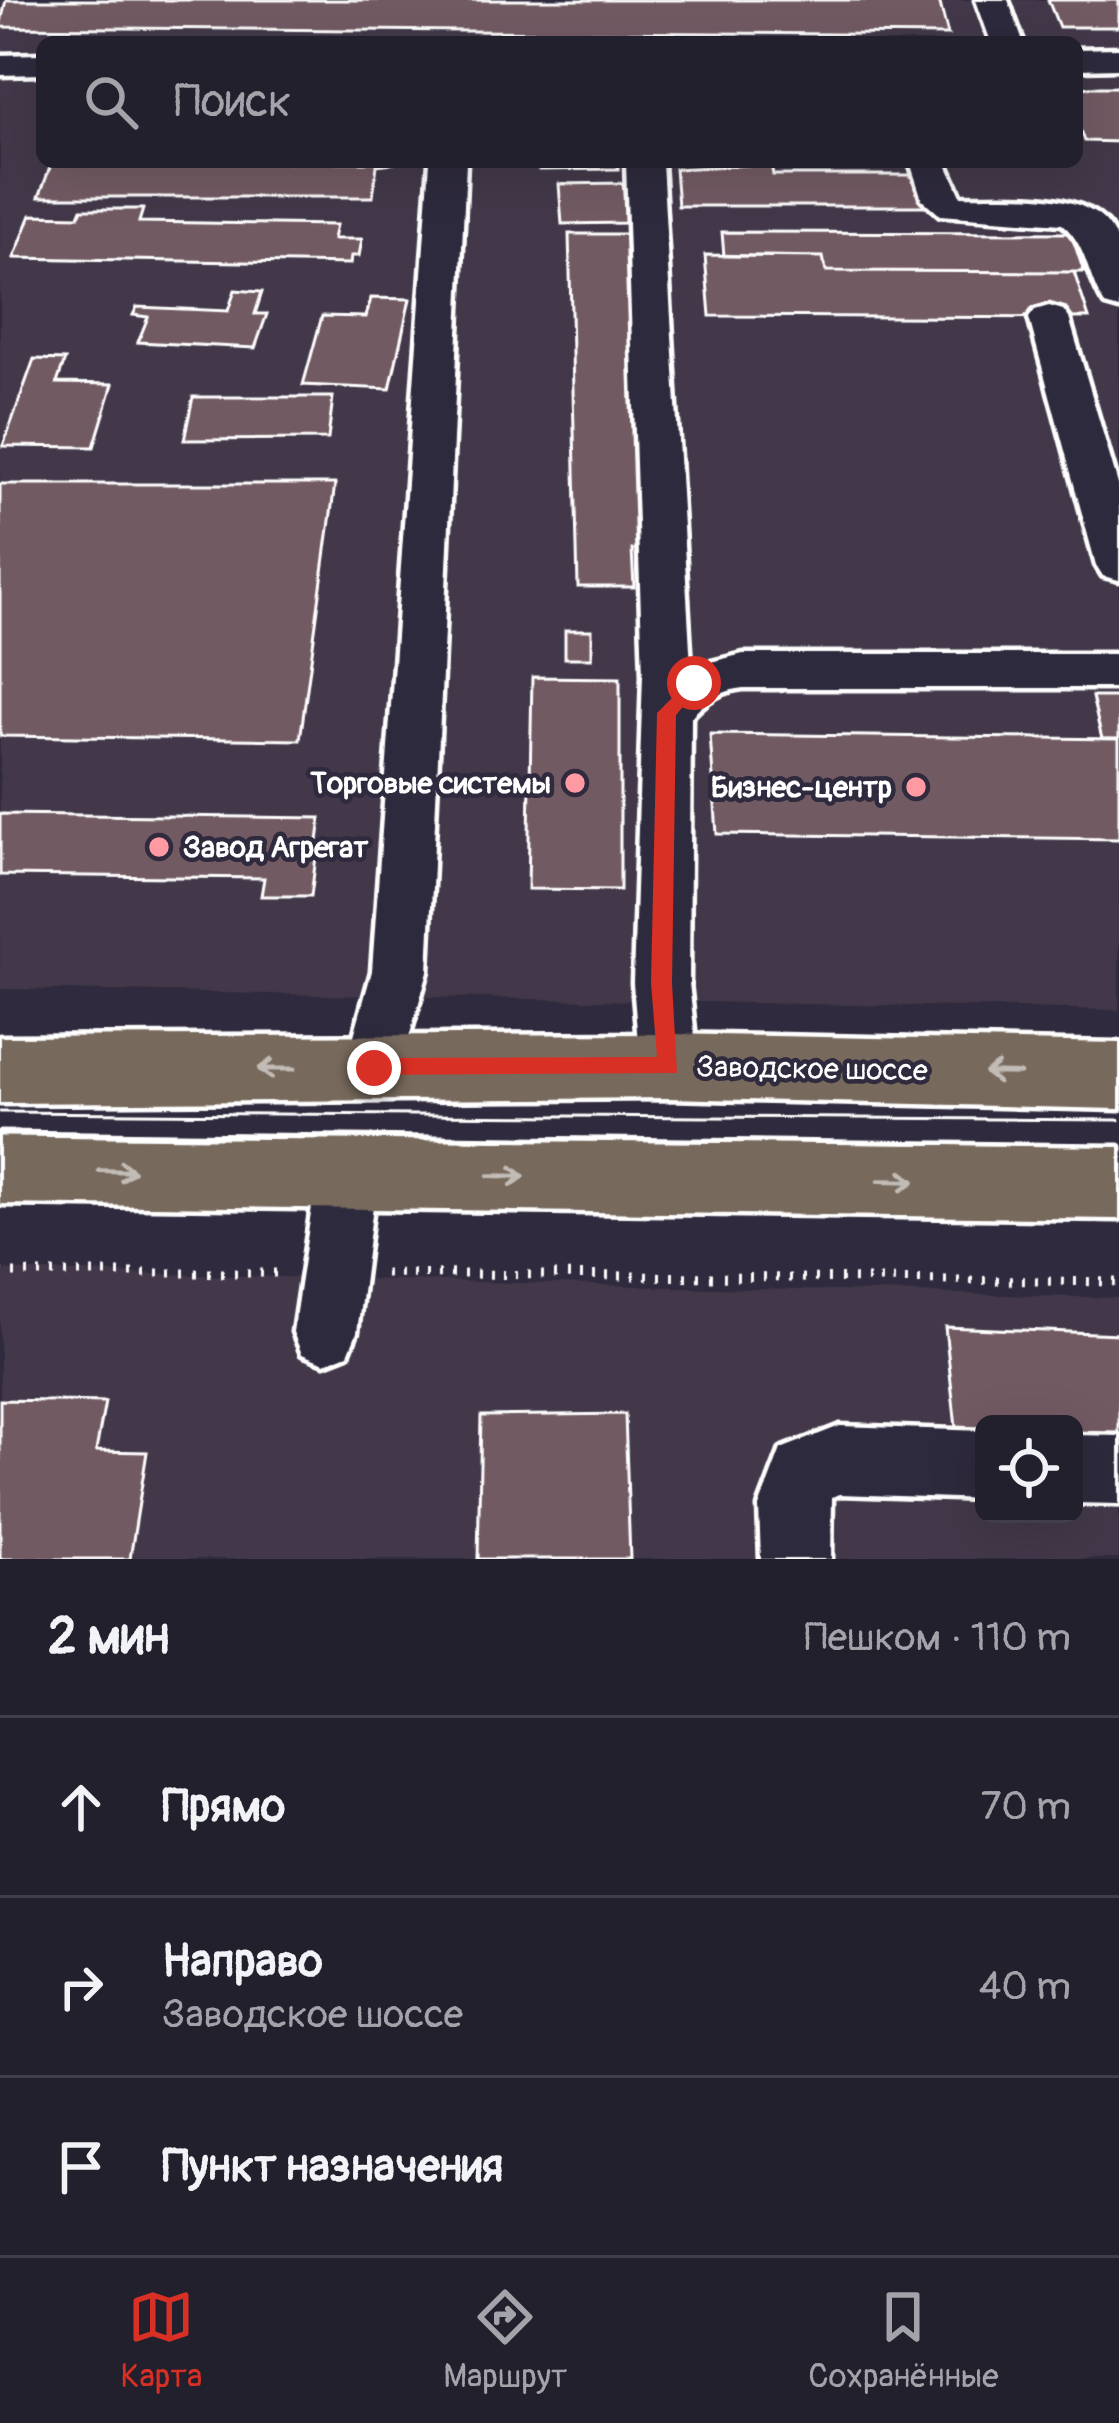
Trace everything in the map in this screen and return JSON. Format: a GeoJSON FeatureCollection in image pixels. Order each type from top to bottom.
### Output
{"type":"FeatureCollection","features":[{"type":"Feature","properties":{"kind":"main road","name":"Заводское шоссе"},"geometry":{"type":"LineString","coordinates":[[0,1070],[669,1066],[1119,1076]]}},
{"type":"Feature","properties":{"kind":"main road"},"geometry":{"type":"LineString","coordinates":[[0,1169],[1119,1183]]}},
{"type":"Feature","properties":{"kind":"street"},"geometry":{"type":"LineString","coordinates":[[992,0],[1005,36]]}},
{"type":"Feature","properties":{"kind":"street"},"geometry":{"type":"LineString","coordinates":[[1083,59],[1119,58]]}},
{"type":"Feature","properties":{"kind":"street"},"geometry":{"type":"LineString","coordinates":[[0,64],[36,64]]}},
{"type":"Feature","properties":{"kind":"street"},"geometry":{"type":"LineString","coordinates":[[374,1068],[400,971],[448,168]]}},
{"type":"Feature","properties":{"kind":"street"},"geometry":{"type":"LineString","coordinates":[[644,168],[666,644],[662,983],[669,1066]]}},
{"type":"Feature","properties":{"kind":"street"},"geometry":{"type":"LineString","coordinates":[[930,168],[940,199],[953,207],[1064,211],[1080,217],[1090,226],[1119,297]]}},
{"type":"Feature","properties":{"kind":"street"},"geometry":{"type":"LineString","coordinates":[[1049,318],[1119,565]]}},
{"type":"Feature","properties":{"kind":"street"},"geometry":{"type":"LineString","coordinates":[[666,644],[681,662],[710,675],[1119,670]]}},
{"type":"Feature","properties":{"kind":"street"},"geometry":{"type":"LineString","coordinates":[[666,713],[694,683],[710,675]]}},
{"type":"Feature","properties":{"kind":"street"},"geometry":{"type":"LineString","coordinates":[[328,1302],[347,1174]]}},
{"type":"Feature","properties":{"kind":"street"},"geometry":{"type":"LineString","coordinates":[[796,1559],[794,1507],[805,1473],[840,1460],[975,1466]]}},
{"type":"Feature","properties":{"kind":"street"},"geometry":{"type":"LineString","coordinates":[[1083,1468],[1119,1470]]}},
{"type":"Feature","properties":{"kind":"path"},"geometry":{"type":"LineString","coordinates":[[0,1273],[328,1302],[1119,1282]]}},
{"type":"Feature","properties":{"kind":"shaded area"},"geometry":{"type":"Polygon","coordinates":[[[0,0],[1119,0],[1119,1010],[0,989],[0,0]]]}},
{"type":"Feature","properties":{"kind":"shaded area"},"geometry":{"type":"Polygon","coordinates":[[[0,1270],[1119,1298],[1119,1559],[0,1559],[0,1270]]]}},
{"type":"Feature","properties":{"kind":"building"},"geometry":{"type":"Polygon","coordinates":[[[6,0],[939,0],[948,35],[0,27],[6,0]]]}},
{"type":"Feature","properties":{"kind":"building"},"geometry":{"type":"Polygon","coordinates":[[[1048,0],[1119,0],[1119,27],[1059,27],[1048,0]]]}},
{"type":"Feature","properties":{"kind":"building"},"geometry":{"type":"Polygon","coordinates":[[[1083,87],[1119,87],[1119,142],[1084,141],[1083,87]]]}},
{"type":"Feature","properties":{"kind":"building"},"geometry":{"type":"Polygon","coordinates":[[[50,168],[377,168],[373,197],[39,197],[50,168]]]}},
{"type":"Feature","properties":{"kind":"building"},"geometry":{"type":"Polygon","coordinates":[[[539,168],[618,168],[618,169],[539,168]]]}},
{"type":"Feature","properties":{"kind":"building"},"geometry":{"type":"Polygon","coordinates":[[[675,169],[917,175],[925,206],[678,206],[675,169]]]}},
{"type":"Feature","properties":{"kind":"building"},"geometry":{"type":"Polygon","coordinates":[[[623,183],[628,223],[562,224],[559,184],[623,183]]]}},
{"type":"Feature","properties":{"kind":"building"},"geometry":{"type":"Polygon","coordinates":[[[82,209],[143,209],[139,222],[336,225],[333,239],[362,239],[359,256],[351,256],[350,264],[14,258],[31,215],[79,216],[82,209]]]}},
{"type":"Feature","properties":{"kind":"building"},"geometry":{"type":"Polygon","coordinates":[[[722,232],[1071,233],[1084,272],[826,271],[823,257],[724,256],[722,232]]]}},
{"type":"Feature","properties":{"kind":"building"},"geometry":{"type":"Polygon","coordinates":[[[569,234],[631,234],[666,550],[632,550],[634,587],[578,587],[569,234]]]}},
{"type":"Feature","properties":{"kind":"building"},"geometry":{"type":"Polygon","coordinates":[[[705,255],[823,257],[826,271],[1074,272],[1089,318],[710,316],[705,255]]]}},
{"type":"Feature","properties":{"kind":"building"},"geometry":{"type":"Polygon","coordinates":[[[235,290],[262,292],[255,314],[267,314],[255,348],[138,342],[148,317],[133,315],[137,307],[228,311],[235,290]]]}},
{"type":"Feature","properties":{"kind":"building"},"geometry":{"type":"Polygon","coordinates":[[[371,298],[410,299],[390,389],[303,385],[322,316],[366,317],[371,298]]]}},
{"type":"Feature","properties":{"kind":"building"},"geometry":{"type":"Polygon","coordinates":[[[34,359],[65,360],[57,383],[113,384],[94,447],[3,446],[34,359]]]}},
{"type":"Feature","properties":{"kind":"building"},"geometry":{"type":"Polygon","coordinates":[[[193,397],[333,397],[328,439],[184,440],[193,397]]]}},
{"type":"Feature","properties":{"kind":"building"},"geometry":{"type":"Polygon","coordinates":[[[0,484],[335,484],[300,740],[0,736],[0,484]]]}},
{"type":"Feature","properties":{"kind":"building"},"geometry":{"type":"Polygon","coordinates":[[[565,630],[592,630],[592,658],[565,658],[565,630]]]}},
{"type":"Feature","properties":{"kind":"building","name":"Торговые системы"},"geometry":{"type":"Polygon","coordinates":[[[532,677],[620,678],[620,890],[528,889],[532,677]]]}},
{"type":"Feature","properties":{"kind":"building"},"geometry":{"type":"Polygon","coordinates":[[[1092,697],[1119,697],[1119,739],[1102,739],[1092,697]]]}},
{"type":"Feature","properties":{"kind":"building","name":"Бизнес-центр"},"geometry":{"type":"Polygon","coordinates":[[[710,734],[1119,739],[1119,839],[717,834],[710,734]]]}},
{"type":"Feature","properties":{"kind":"building","name":"Завод Агрегат"},"geometry":{"type":"Polygon","coordinates":[[[0,814],[321,818],[311,896],[261,896],[264,878],[0,875],[0,814]]]}},
{"type":"Feature","properties":{"kind":"building"},"geometry":{"type":"Polygon","coordinates":[[[945,1327],[1119,1334],[1119,1507],[1083,1505],[1083,1415],[975,1415],[975,1502],[964,1501],[945,1327]]]}},
{"type":"Feature","properties":{"kind":"building"},"geometry":{"type":"Polygon","coordinates":[[[0,1400],[105,1402],[96,1451],[147,1452],[130,1559],[0,1559],[0,1400]]]}},
{"type":"Feature","properties":{"kind":"building"},"geometry":{"type":"Polygon","coordinates":[[[625,1414],[630,1559],[478,1559],[481,1416],[625,1414]]]}},
{"type":"Feature","properties":{"kind":"tram line"},"geometry":{"type":"LineString","coordinates":[[0,1112],[1119,1120]]}},
{"type":"Feature","properties":{"kind":"tram line"},"geometry":{"type":"LineString","coordinates":[[0,1135],[1119,1145]]}},
{"type":"Feature","properties":{"kind":"place","name":"Торговые системы"},"geometry":{"type":"Point","coordinates":[575,783]}},
{"type":"Feature","properties":{"kind":"place","name":"Бизнес-центр"},"geometry":{"type":"Point","coordinates":[916,787]}},
{"type":"Feature","properties":{"kind":"place","name":"Завод Агрегат"},"geometry":{"type":"Point","coordinates":[159,847]}},
{"type":"Feature","properties":{"kind":"route"},"geometry":{"type":"LineString","coordinates":[[374,1068],[669,1066],[662,983],[666,713],[694,683]]}}]}
